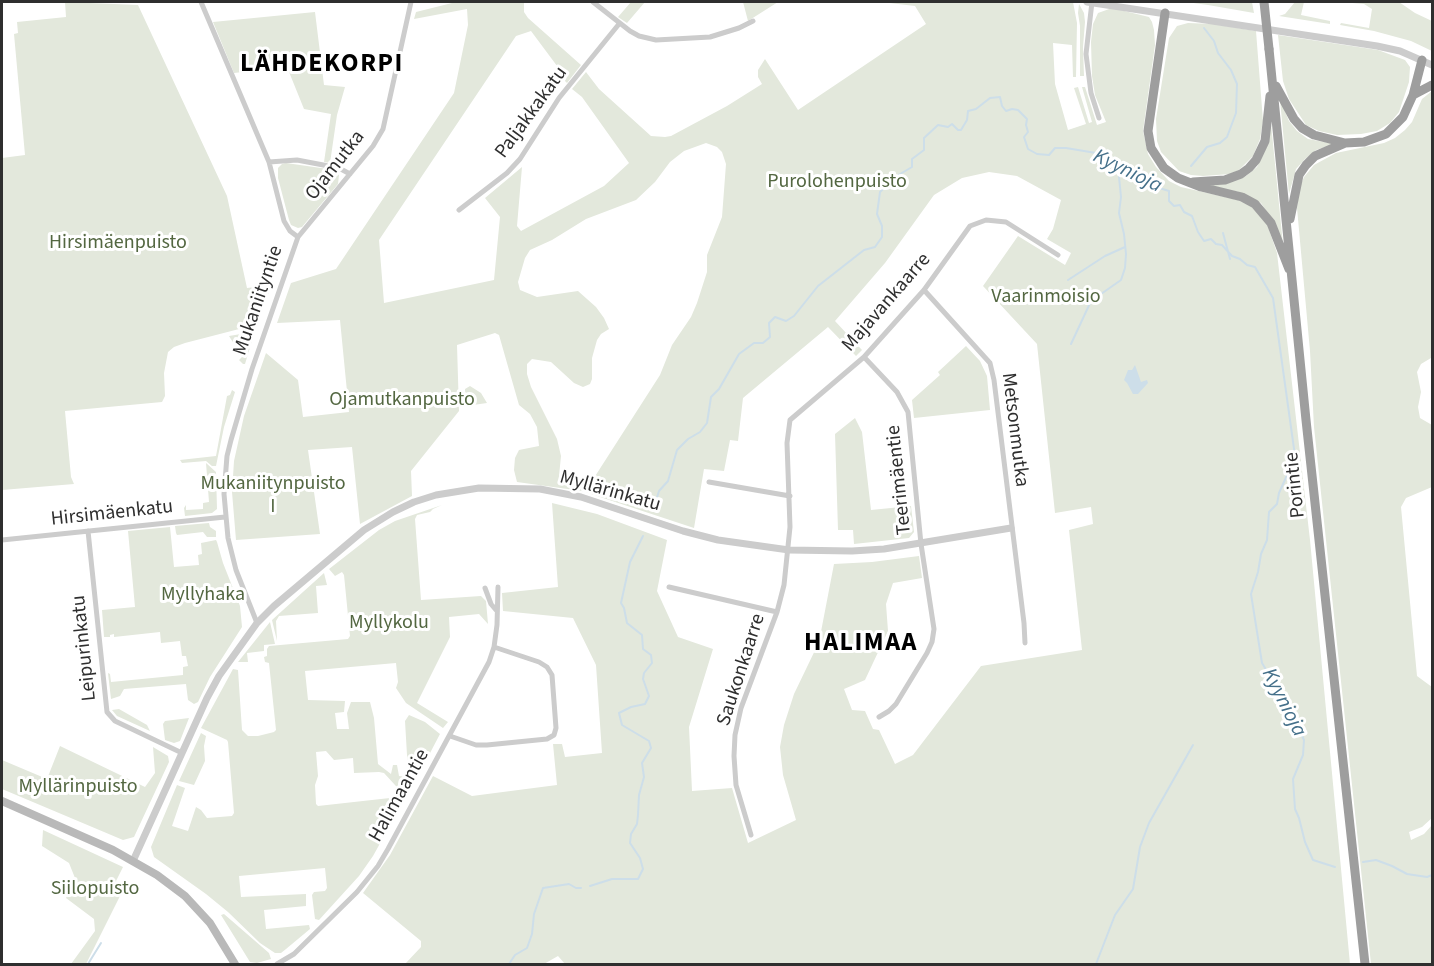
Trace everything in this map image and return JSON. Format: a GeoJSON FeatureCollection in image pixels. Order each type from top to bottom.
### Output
{"type":"FeatureCollection","features":[{"type":"Feature","properties":{"kind":"highway","name":"Porintie"},"geometry":{"type":"LineString","coordinates":[[1264,2],[1365,964]]}},
{"type":"Feature","properties":{"kind":"highway"},"geometry":{"type":"LineString","coordinates":[[1166,13],[1151,110],[1149,138],[1154,154],[1164,168],[1178,178],[1201,187],[1242,196],[1261,209],[1271,223],[1292,278]]}},
{"type":"Feature","properties":{"kind":"highway"},"geometry":{"type":"LineString","coordinates":[[1287,231],[1299,175],[1306,165],[1315,156],[1345,143],[1372,140],[1391,131],[1403,117],[1413,95],[1422,60]]}},
{"type":"Feature","properties":{"kind":"highway"},"geometry":{"type":"LineString","coordinates":[[1193,183],[1233,178],[1249,168],[1256,160],[1264,141],[1272,78]]}},
{"type":"Feature","properties":{"kind":"highway"},"geometry":{"type":"LineString","coordinates":[[1272,78],[1294,119],[1302,128],[1314,135],[1345,143]]}},
{"type":"Feature","properties":{"kind":"highway"},"geometry":{"type":"LineString","coordinates":[[1413,95],[1432,85]]}},
{"type":"Feature","properties":{"kind":"main road"},"geometry":{"type":"LineString","coordinates":[[2,801],[113,850],[185,896],[210,923],[235,964]]}},
{"type":"Feature","properties":{"kind":"street","name":"Mukaniityntie"},"geometry":{"type":"LineString","coordinates":[[201,2],[269,162],[284,221],[290,231],[298,237],[252,369],[231,440],[225,477],[225,517],[236,570],[257,623]]}},
{"type":"Feature","properties":{"kind":"street","name":"Ojamutka"},"geometry":{"type":"LineString","coordinates":[[298,237],[373,146],[383,129],[411,2]]}},
{"type":"Feature","properties":{"kind":"street"},"geometry":{"type":"LineString","coordinates":[[593,2],[619,24],[645,38],[697,39],[723,33],[753,21]]}},
{"type":"Feature","properties":{"kind":"street"},"geometry":{"type":"LineString","coordinates":[[1099,118],[1091,93],[1086,54],[1090,2],[1377,46],[1432,65]]}},
{"type":"Feature","properties":{"kind":"street","name":"Paljakkakatu"},"geometry":{"type":"LineString","coordinates":[[459,210],[520,159],[559,98],[619,24]]}},
{"type":"Feature","properties":{"kind":"street"},"geometry":{"type":"LineString","coordinates":[[269,162],[297,160],[339,168],[350,174]]}},
{"type":"Feature","properties":{"kind":"street","name":"Majavankaarre"},"geometry":{"type":"LineString","coordinates":[[789,550],[790,496],[787,443],[790,420],[864,357],[924,290],[970,226],[986,220],[1006,222],[1058,255]]}},
{"type":"Feature","properties":{"kind":"street","name":"Metsonmutka"},"geometry":{"type":"LineString","coordinates":[[924,290],[990,363],[994,380],[1025,643]]}},
{"type":"Feature","properties":{"kind":"street","name":"Teerimäentie"},"geometry":{"type":"LineString","coordinates":[[864,357],[897,392],[908,412],[921,543],[933,629],[932,642],[896,704],[879,717]]}},
{"type":"Feature","properties":{"kind":"street"},"geometry":{"type":"LineString","coordinates":[[709,482],[790,496]]}},
{"type":"Feature","properties":{"kind":"street","name":"Myllärinkatu"},"geometry":{"type":"LineString","coordinates":[[133,861],[219,676],[257,623],[334,555],[374,524],[414,502],[458,490],[479,488],[520,487],[561,492],[718,540],[789,550],[852,551],[921,543],[1011,528]]}},
{"type":"Feature","properties":{"kind":"street","name":"Hirsimäenkatu"},"geometry":{"type":"LineString","coordinates":[[2,540],[225,517]]}},
{"type":"Feature","properties":{"kind":"street","name":"Leipurinkatu"},"geometry":{"type":"LineString","coordinates":[[88,531],[107,712],[114,721],[182,753]]}},
{"type":"Feature","properties":{"kind":"street","name":"Saukonkaarre"},"geometry":{"type":"LineString","coordinates":[[751,835],[736,785],[735,735],[741,708],[777,612],[789,550]]}},
{"type":"Feature","properties":{"kind":"street","name":"Halimaantie"},"geometry":{"type":"LineString","coordinates":[[278,964],[294,954],[366,881],[388,849],[489,662],[497,625],[498,587]]}},
{"type":"Feature","properties":{"kind":"street"},"geometry":{"type":"LineString","coordinates":[[669,587],[777,612]]}},
{"type":"Feature","properties":{"kind":"street","name":"Halimaantie"},"geometry":{"type":"LineString","coordinates":[[485,588],[490,604],[496,610]]}},
{"type":"Feature","properties":{"kind":"street"},"geometry":{"type":"LineString","coordinates":[[450,736],[476,745],[487,745],[547,738],[554,735],[556,728],[552,675],[548,667],[494,647]]}},
{"type":"Feature","properties":{"kind":"green space","name":"Hirsimäenpuisto"},"geometry":{"type":"Polygon","coordinates":[[[65,2],[138,5],[227,196],[247,288],[272,285],[261,311],[243,328],[185,343],[168,352],[164,373],[165,396],[162,402],[65,411],[71,477],[74,484],[2,490],[2,158],[25,155],[14,34],[18,33],[17,22],[66,17],[65,2]]]}},
{"type":"Feature","properties":{"kind":"green space"},"geometry":{"type":"Polygon","coordinates":[[[456,2],[524,2],[524,12],[528,18],[581,65],[567,83],[566,78],[531,31],[516,36],[379,240],[384,303],[494,280],[500,217],[485,198],[522,167],[517,226],[521,231],[604,186],[629,163],[582,97],[572,89],[586,72],[599,89],[651,136],[665,137],[727,106],[762,84],[758,77],[758,70],[765,59],[798,110],[926,24],[915,6],[881,2],[1073,2],[1077,23],[1076,77],[1073,77],[1072,45],[1053,43],[1055,84],[1068,130],[1086,124],[1074,88],[1078,87],[1089,123],[1092,122],[1082,87],[1085,87],[1097,125],[1106,122],[1095,95],[1092,76],[1091,42],[1093,24],[1098,13],[1112,8],[1149,17],[1154,30],[1155,45],[1143,131],[1148,154],[1169,181],[1181,187],[1238,200],[1255,208],[1267,224],[1277,253],[1310,540],[1350,964],[565,964],[558,956],[544,964],[405,964],[421,947],[421,941],[363,893],[390,855],[433,776],[472,796],[557,785],[553,744],[562,744],[565,757],[602,753],[596,665],[573,618],[503,611],[502,593],[558,587],[552,503],[597,514],[667,540],[657,591],[678,637],[713,649],[689,727],[692,791],[732,788],[748,843],[796,820],[783,775],[780,747],[794,694],[819,642],[834,564],[919,556],[922,578],[893,583],[886,604],[888,631],[865,680],[844,689],[852,710],[865,711],[873,729],[879,730],[895,764],[913,755],[981,666],[1082,650],[1069,530],[1093,524],[1091,507],[1055,513],[1037,344],[983,286],[1018,236],[1065,265],[1071,253],[1047,239],[1053,229],[1061,200],[1017,176],[989,172],[962,178],[934,195],[885,263],[835,321],[862,350],[856,356],[828,327],[743,398],[738,441],[730,440],[724,471],[704,469],[694,528],[582,491],[517,482],[514,470],[515,458],[519,450],[539,446],[537,427],[530,414],[519,405],[499,335],[495,333],[457,345],[459,411],[411,471],[412,496],[360,524],[352,447],[308,450],[320,534],[236,540],[232,492],[234,461],[244,416],[266,353],[298,380],[303,417],[349,412],[340,320],[277,323],[291,283],[336,269],[454,93],[468,25],[467,9],[414,19],[416,12],[456,2]],[[706,143],[684,151],[670,162],[655,182],[636,200],[586,219],[552,240],[530,250],[525,258],[518,282],[520,290],[537,297],[578,291],[596,307],[609,329],[597,340],[592,358],[592,379],[590,384],[583,387],[574,383],[551,362],[532,359],[527,364],[531,387],[557,439],[561,456],[559,476],[565,482],[584,488],[592,481],[660,375],[672,345],[691,317],[707,272],[707,255],[722,217],[726,164],[722,152],[717,147],[706,143]]]}},
{"type":"Feature","properties":{"kind":"green space"},"geometry":{"type":"Polygon","coordinates":[[[631,2],[645,2],[627,23],[618,17],[631,2]]]}},
{"type":"Feature","properties":{"kind":"green space"},"geometry":{"type":"Polygon","coordinates":[[[743,2],[778,2],[748,21],[743,2]]]}},
{"type":"Feature","properties":{"kind":"green space"},"geometry":{"type":"Polygon","coordinates":[[[1186,2],[1252,2],[1254,13],[1208,5],[1186,2]]]}},
{"type":"Feature","properties":{"kind":"green space"},"geometry":{"type":"Polygon","coordinates":[[[1295,2],[1304,2],[1301,15],[1330,21],[1330,24],[1279,16],[1285,14],[1295,2]]]}},
{"type":"Feature","properties":{"kind":"green space"},"geometry":{"type":"Polygon","coordinates":[[[1341,2],[1399,2],[1432,21],[1432,51],[1411,41],[1340,25],[1341,23],[1369,28],[1372,9],[1364,4],[1341,2]]]}},
{"type":"Feature","properties":{"kind":"green space"},"geometry":{"type":"Polygon","coordinates":[[[1079,4],[1084,13],[1085,22],[1084,76],[1080,76],[1079,4]]]}},
{"type":"Feature","properties":{"kind":"green space"},"geometry":{"type":"Polygon","coordinates":[[[315,12],[324,85],[345,87],[337,115],[330,163],[324,162],[331,114],[304,109],[287,67],[234,73],[213,22],[315,12]]]}},
{"type":"Feature","properties":{"kind":"green space"},"geometry":{"type":"Polygon","coordinates":[[[1188,23],[1213,24],[1256,31],[1263,121],[1260,139],[1253,156],[1239,170],[1230,174],[1203,176],[1179,171],[1161,152],[1157,141],[1156,119],[1169,38],[1177,26],[1188,23]]]}},
{"type":"Feature","properties":{"kind":"green space"},"geometry":{"type":"Polygon","coordinates":[[[1278,35],[1378,50],[1405,60],[1410,67],[1409,82],[1399,112],[1390,123],[1377,131],[1361,134],[1337,135],[1306,125],[1289,99],[1283,81],[1278,35]]]}},
{"type":"Feature","properties":{"kind":"green space"},"geometry":{"type":"Polygon","coordinates":[[[1432,91],[1432,353],[1431,358],[1421,364],[1417,372],[1421,392],[1418,407],[1420,418],[1432,425],[1432,487],[1406,498],[1401,507],[1417,676],[1432,687],[1432,818],[1422,827],[1409,832],[1411,840],[1424,834],[1432,825],[1432,964],[1371,964],[1314,427],[1310,351],[1297,208],[1299,189],[1304,177],[1314,165],[1336,153],[1384,143],[1395,138],[1412,122],[1422,99],[1432,91]]]}},
{"type":"Feature","properties":{"kind":"green space"},"geometry":{"type":"Polygon","coordinates":[[[1280,100],[1289,121],[1297,131],[1308,139],[1335,144],[1316,150],[1305,159],[1296,169],[1289,194],[1280,100]]]}},
{"type":"Feature","properties":{"kind":"green space"},"geometry":{"type":"Polygon","coordinates":[[[1271,123],[1283,245],[1277,227],[1261,203],[1239,192],[1201,184],[1230,182],[1246,176],[1257,167],[1271,123]]]}},
{"type":"Feature","properties":{"kind":"green space"},"geometry":{"type":"Polygon","coordinates":[[[286,163],[335,170],[339,175],[338,184],[302,227],[298,228],[291,225],[289,220],[278,178],[278,168],[286,163]]]}},
{"type":"Feature","properties":{"kind":"green space"},"geometry":{"type":"Polygon","coordinates":[[[255,322],[257,324],[245,364],[243,364],[239,360],[242,357],[229,336],[241,334],[255,322]]]}},
{"type":"Feature","properties":{"kind":"green space"},"geometry":{"type":"Polygon","coordinates":[[[966,346],[980,361],[987,376],[990,410],[914,418],[912,400],[940,375],[938,372],[966,346]]]}},
{"type":"Feature","properties":{"kind":"green space"},"geometry":{"type":"Polygon","coordinates":[[[470,386],[481,393],[487,403],[466,406],[465,389],[470,386]]]}},
{"type":"Feature","properties":{"kind":"green space"},"geometry":{"type":"Polygon","coordinates":[[[232,390],[235,392],[224,427],[216,466],[206,461],[182,463],[180,460],[216,456],[227,396],[232,390]]]}},
{"type":"Feature","properties":{"kind":"green space"},"geometry":{"type":"Polygon","coordinates":[[[855,418],[862,432],[871,510],[911,506],[914,532],[909,538],[854,544],[853,530],[838,530],[835,434],[855,418]]]}},
{"type":"Feature","properties":{"kind":"green space"},"geometry":{"type":"Polygon","coordinates":[[[206,463],[216,472],[217,509],[212,513],[185,516],[186,505],[186,510],[203,509],[203,503],[209,502],[206,463]]]}},
{"type":"Feature","properties":{"kind":"green space","name":"Myllykolu"},"geometry":{"type":"Polygon","coordinates":[[[442,505],[430,512],[417,515],[415,519],[421,600],[481,596],[486,601],[488,624],[479,614],[449,617],[450,637],[417,703],[448,722],[443,728],[406,703],[396,688],[398,682],[396,663],[305,671],[308,700],[345,701],[344,712],[335,713],[337,729],[349,729],[347,713],[351,702],[370,702],[374,718],[378,764],[391,774],[393,765],[397,765],[399,776],[406,777],[414,784],[406,797],[384,773],[354,773],[353,758],[334,760],[326,751],[316,752],[318,776],[315,785],[318,806],[390,798],[393,802],[402,804],[359,876],[319,920],[315,919],[312,895],[314,892],[325,891],[327,888],[325,868],[239,876],[241,897],[306,894],[306,906],[264,910],[266,929],[309,925],[310,929],[286,949],[281,953],[275,953],[260,943],[206,894],[154,857],[151,847],[177,785],[185,788],[172,826],[188,831],[196,807],[207,818],[232,816],[234,813],[228,742],[201,728],[233,669],[238,670],[242,730],[248,736],[274,732],[276,730],[269,663],[265,662],[264,657],[267,656],[269,646],[348,639],[350,636],[344,575],[342,572],[335,576],[329,569],[379,530],[395,521],[442,505]]]}},
{"type":"Feature","properties":{"kind":"green space"},"geometry":{"type":"Polygon","coordinates":[[[209,523],[210,527],[216,531],[216,537],[207,537],[203,532],[177,535],[176,533],[175,526],[209,523]]]}},
{"type":"Feature","properties":{"kind":"green space","name":"Myllyhaka"},"geometry":{"type":"Polygon","coordinates":[[[170,527],[174,567],[199,565],[198,555],[202,554],[201,543],[216,540],[240,606],[242,627],[210,677],[198,702],[194,704],[188,700],[186,684],[124,689],[120,696],[111,699],[108,673],[111,682],[183,675],[183,667],[188,666],[186,656],[182,656],[180,641],[161,643],[160,632],[114,637],[114,634],[104,637],[102,610],[135,607],[128,531],[170,527]]]}},
{"type":"Feature","properties":{"kind":"green space"},"geometry":{"type":"Polygon","coordinates":[[[324,573],[327,585],[316,586],[318,613],[279,616],[276,621],[277,641],[272,620],[324,573]]]}},
{"type":"Feature","properties":{"kind":"green space"},"geometry":{"type":"Polygon","coordinates":[[[270,622],[275,644],[264,645],[264,651],[247,653],[248,662],[238,662],[270,622]]]}},
{"type":"Feature","properties":{"kind":"green space"},"geometry":{"type":"Polygon","coordinates":[[[119,709],[147,725],[150,731],[117,716],[112,710],[119,709]]]}},
{"type":"Feature","properties":{"kind":"green space"},"geometry":{"type":"Polygon","coordinates":[[[409,715],[425,722],[440,734],[416,776],[410,772],[407,755],[405,721],[409,715]]]}},
{"type":"Feature","properties":{"kind":"green space"},"geometry":{"type":"Polygon","coordinates":[[[189,718],[180,741],[174,743],[165,740],[163,724],[165,721],[189,718]]]}},
{"type":"Feature","properties":{"kind":"green space"},"geometry":{"type":"Polygon","coordinates":[[[201,733],[206,736],[205,761],[194,785],[179,781],[201,733]]]}},
{"type":"Feature","properties":{"kind":"green space","name":"Myllärinpuisto"},"geometry":{"type":"Polygon","coordinates":[[[60,746],[145,787],[155,773],[153,747],[168,756],[169,762],[134,837],[123,840],[2,789],[2,760],[47,779],[60,746]]]}},
{"type":"Feature","properties":{"kind":"green space","name":"Siilopuisto"},"geometry":{"type":"Polygon","coordinates":[[[43,830],[123,867],[116,881],[125,886],[86,964],[71,964],[95,931],[94,919],[66,898],[75,878],[69,863],[42,846],[43,830]]]}},
{"type":"Feature","properties":{"kind":"green space"},"geometry":{"type":"Polygon","coordinates":[[[224,914],[269,953],[271,959],[257,963],[250,962],[221,915],[224,914]]]}},
{"type":"Feature","properties":{"kind":"water"},"geometry":{"type":"Polygon","coordinates":[[[1135,365],[1141,382],[1147,380],[1148,383],[1138,394],[1133,394],[1124,380],[1128,370],[1132,370],[1135,365]]]}},
{"type":"Feature","properties":{"kind":"waterway"},"geometry":{"type":"LineString","coordinates":[[1191,166],[1207,147],[1220,143],[1227,137],[1236,113],[1237,84],[1231,70],[1218,53],[1214,41],[1204,28]]}},
{"type":"Feature","properties":{"kind":"waterway","name":"Kyynioja"},"geometry":{"type":"LineString","coordinates":[[653,510],[659,491],[668,481],[677,450],[688,439],[700,432],[707,423],[711,397],[719,389],[739,354],[754,343],[763,343],[770,337],[769,323],[775,317],[786,321],[794,316],[818,286],[864,250],[875,247],[882,237],[882,226],[877,214],[880,192],[895,182],[895,177],[912,167],[912,159],[924,150],[924,138],[938,125],[948,127],[952,124],[961,130],[967,120],[968,111],[976,109],[990,98],[1000,97],[1006,111],[1018,110],[1027,119],[1028,132],[1024,137],[1028,149],[1037,154],[1049,155],[1055,148],[1096,153],[1101,159],[1118,167],[1129,169],[1149,179],[1156,187],[1169,191],[1169,201],[1174,206],[1180,205],[1184,212],[1192,216],[1204,241],[1211,239],[1216,244],[1222,245],[1232,256],[1255,267],[1273,298],[1295,456],[1288,466],[1288,473],[1277,504],[1269,512],[1267,540],[1251,594],[1262,663],[1287,704],[1304,740],[1303,755],[1293,779],[1295,809],[1305,842],[1313,860],[1335,867]]}},
{"type":"Feature","properties":{"kind":"waterway"},"geometry":{"type":"LineString","coordinates":[[1071,344],[1091,301],[1121,280],[1125,268],[1124,234],[1119,213],[1121,197],[1118,167]]}},
{"type":"Feature","properties":{"kind":"waterway","name":"Kyynioja"},"geometry":{"type":"LineString","coordinates":[[1223,233],[1230,259]]}},
{"type":"Feature","properties":{"kind":"waterway"},"geometry":{"type":"LineString","coordinates":[[1068,280],[1105,256],[1125,247]]}},
{"type":"Feature","properties":{"kind":"waterway","name":"Kyynioja"},"geometry":{"type":"LineString","coordinates":[[590,886],[612,879],[638,879],[643,869],[640,858],[630,843],[631,834],[637,824],[639,795],[644,777],[642,763],[651,748],[649,741],[622,725],[619,713],[645,704],[649,696],[643,679],[644,673],[652,663],[651,655],[643,649],[642,635],[627,623],[621,603],[630,562],[643,536]]}},
{"type":"Feature","properties":{"kind":"waterway"},"geometry":{"type":"LineString","coordinates":[[1096,964],[1115,915],[1133,889],[1140,847],[1149,823],[1193,745]]}},
{"type":"Feature","properties":{"kind":"waterway","name":"Kyynioja"},"geometry":{"type":"LineString","coordinates":[[1363,862],[1376,860],[1407,874],[1427,877],[1432,875]]}},
{"type":"Feature","properties":{"kind":"waterway","name":"Kyynioja"},"geometry":{"type":"LineString","coordinates":[[509,964],[515,955],[527,948],[532,934],[534,914],[543,888],[569,884],[581,888]]}},
{"type":"Feature","properties":{"kind":"waterway"},"geometry":{"type":"LineString","coordinates":[[88,964],[101,943]]}},
{"type":"Feature","properties":{"kind":"district","name":"LÄHDEKORPI"},"geometry":{"type":"Point","coordinates":[322,65]}},
{"type":"Feature","properties":{"kind":"district","name":"HALIMAA"},"geometry":{"type":"Point","coordinates":[861,644]}},
{"type":"Feature","properties":{"kind":"park label","name":"Purolohenpuisto"},"geometry":{"type":"Point","coordinates":[837,183]}},
{"type":"Feature","properties":{"kind":"park label","name":"Vaarinmoisio"},"geometry":{"type":"Point","coordinates":[1046,298]}},
{"type":"Feature","properties":{"kind":"park label","name":"Ojamutkanpuisto"},"geometry":{"type":"Point","coordinates":[402,401]}},
{"type":"Feature","properties":{"kind":"park label","name":"Mukaniitynpuisto I"},"geometry":{"type":"Point","coordinates":[273,496]}}]}
